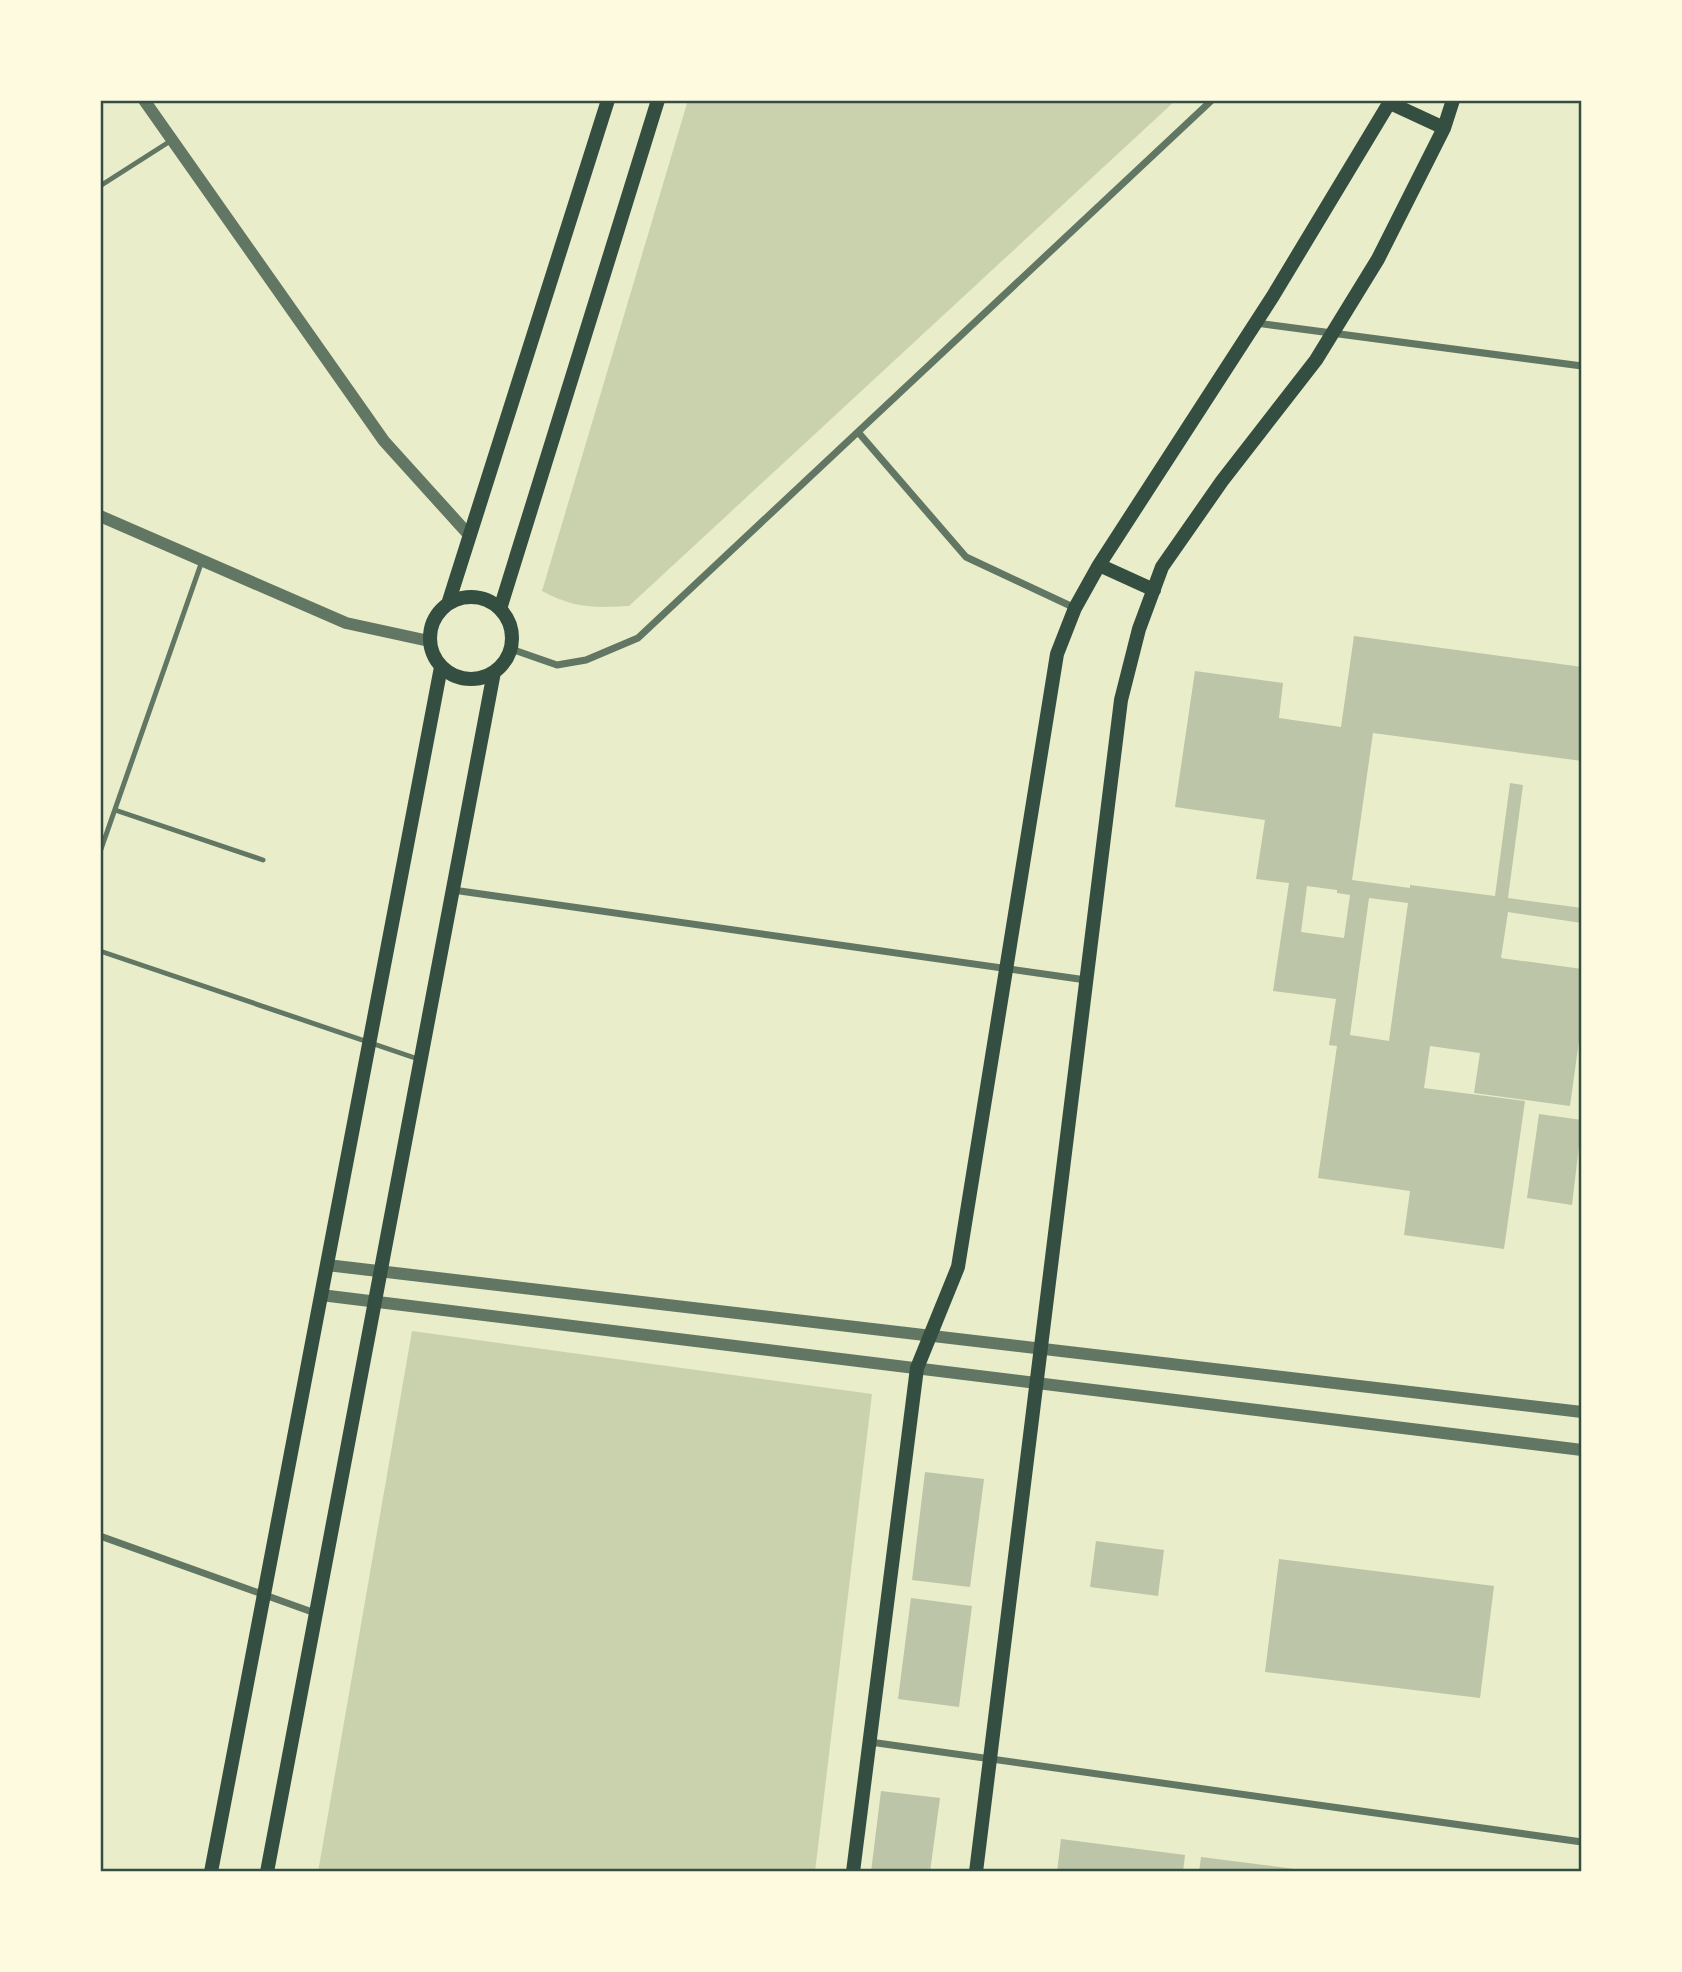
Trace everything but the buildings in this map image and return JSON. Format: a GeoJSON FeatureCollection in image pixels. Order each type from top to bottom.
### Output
{"type":"FeatureCollection","features":[{"type":"Feature","properties":{"kind":"main road"},"geometry":{"type":"LineString","coordinates":[[448,604],[608,100]]}},
{"type":"Feature","properties":{"kind":"main road"},"geometry":{"type":"LineString","coordinates":[[500,609],[658,100]]}},
{"type":"Feature","properties":{"kind":"main road"},"geometry":{"type":"LineString","coordinates":[[976,1872],[1121,700],[1139,629],[1162,567],[1222,481],[1316,360],[1378,258],[1444,128],[1453,100]]}},
{"type":"Feature","properties":{"kind":"main road"},"geometry":{"type":"LineString","coordinates":[[853,1872],[917,1368],[958,1266],[1057,654],[1075,608],[1099,565],[1255,323],[1390,102],[1444,128]]}},
{"type":"Feature","properties":{"kind":"main road"},"geometry":{"type":"LineString","coordinates":[[1099,565],[1154,590]]}},
{"type":"Feature","properties":{"kind":"main road"},"geometry":{"type":"LineString","coordinates":[[475,597],[489,601],[500,609],[509,621],[512,635],[511,649],[504,663],[494,672],[466,680],[452,676],[441,667],[433,655],[429,641],[437,614],[448,604],[461,598],[475,597]]}},
{"type":"Feature","properties":{"kind":"main road"},"geometry":{"type":"LineString","coordinates":[[211,1872],[441,667]]}},
{"type":"Feature","properties":{"kind":"main road"},"geometry":{"type":"LineString","coordinates":[[267,1872],[494,672]]}},
{"type":"Feature","properties":{"kind":"street"},"geometry":{"type":"LineString","coordinates":[[144,100],[384,441],[470,536]]}},
{"type":"Feature","properties":{"kind":"street"},"geometry":{"type":"LineString","coordinates":[[511,649],[557,665],[586,660],[638,638],[1212,100]]}},
{"type":"Feature","properties":{"kind":"street"},"geometry":{"type":"LineString","coordinates":[[1255,323],[1582,366]]}},
{"type":"Feature","properties":{"kind":"street"},"geometry":{"type":"LineString","coordinates":[[858,432],[966,557],[1075,608]]}},
{"type":"Feature","properties":{"kind":"street"},"geometry":{"type":"LineString","coordinates":[[100,516],[346,623],[429,641]]}},
{"type":"Feature","properties":{"kind":"street"},"geometry":{"type":"LineString","coordinates":[[453,890],[1086,980]]}},
{"type":"Feature","properties":{"kind":"street"},"geometry":{"type":"LineString","coordinates":[[327,1265],[1582,1412]]}},
{"type":"Feature","properties":{"kind":"street"},"geometry":{"type":"LineString","coordinates":[[321,1295],[1582,1450]]}},
{"type":"Feature","properties":{"kind":"street"},"geometry":{"type":"LineString","coordinates":[[100,1536],[316,1613]]}},
{"type":"Feature","properties":{"kind":"street"},"geometry":{"type":"LineString","coordinates":[[870,1742],[1582,1842]]}},
{"type":"Feature","properties":{"kind":"lane"},"geometry":{"type":"LineString","coordinates":[[100,186],[172,140]]}},
{"type":"Feature","properties":{"kind":"lane"},"geometry":{"type":"LineString","coordinates":[[100,852],[202,561]]}},
{"type":"Feature","properties":{"kind":"lane"},"geometry":{"type":"LineString","coordinates":[[115,810],[263,860]]}},
{"type":"Feature","properties":{"kind":"lane"},"geometry":{"type":"LineString","coordinates":[[100,951],[420,1060]]}},
{"type":"Feature","properties":{"kind":"green space"},"geometry":{"type":"Polygon","coordinates":[[[688,100],[1176,100],[629,606],[594,607],[574,604],[542,591],[688,100]]]}},
{"type":"Feature","properties":{"kind":"green space"},"geometry":{"type":"Polygon","coordinates":[[[412,1331],[872,1394],[815,1872],[318,1872],[412,1331]]]}}]}
